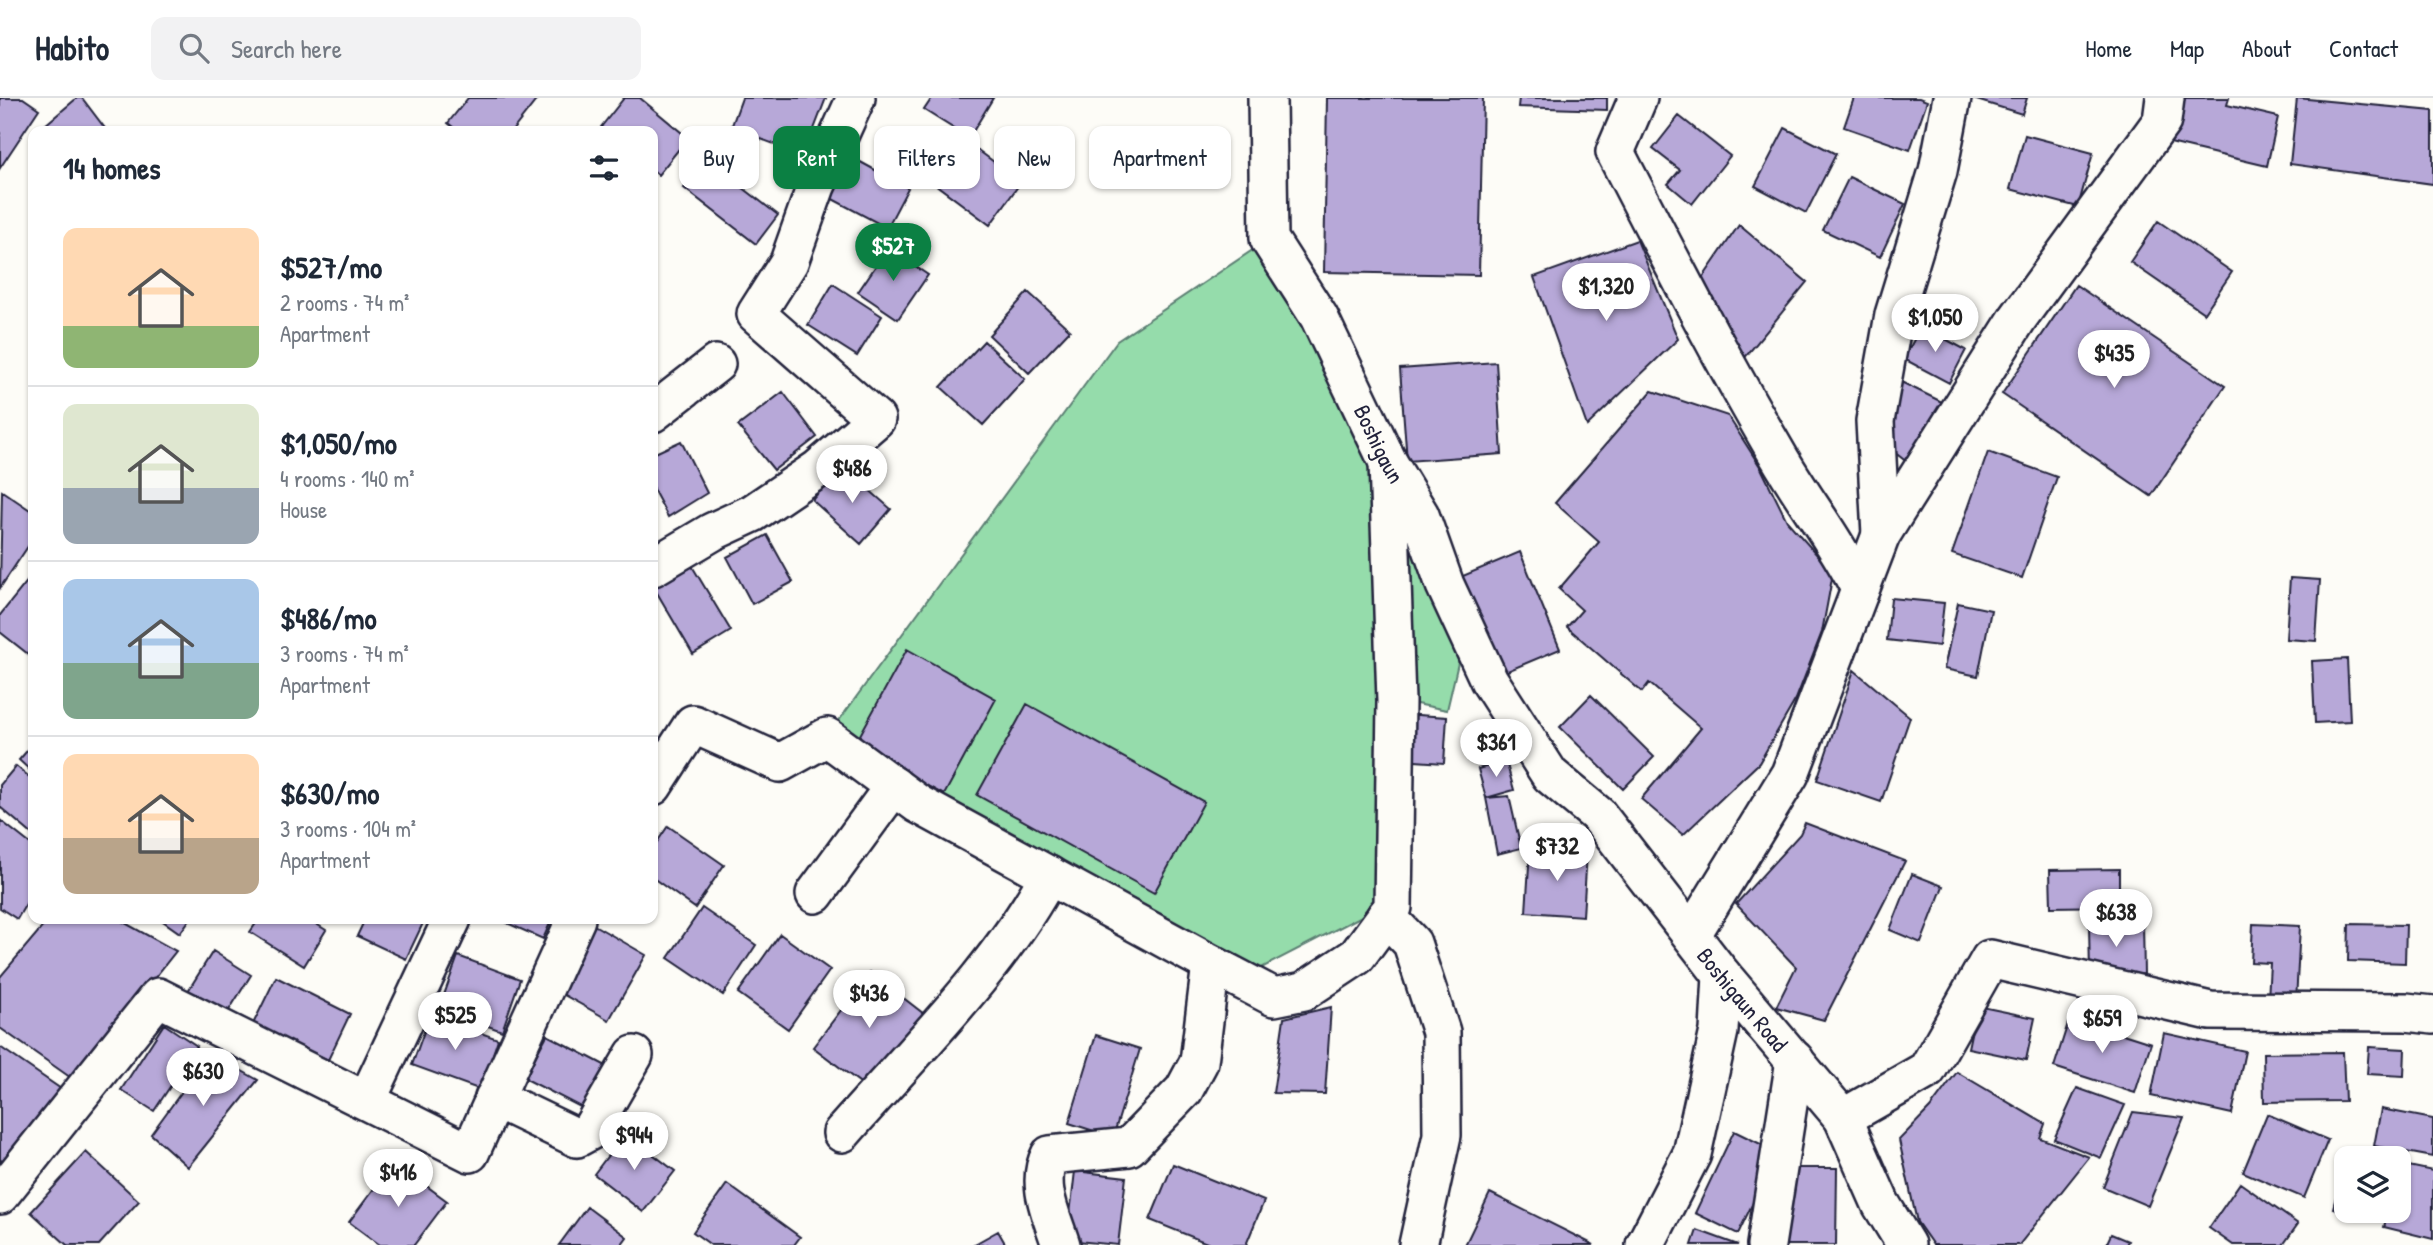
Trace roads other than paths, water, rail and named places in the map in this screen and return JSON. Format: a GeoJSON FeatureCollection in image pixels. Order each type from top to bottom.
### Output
{"type":"FeatureCollection","features":[{"type":"Feature","properties":{"kind":"street"},"geometry":{"type":"LineString","coordinates":[[658,559],[753,513],[818,469],[876,419],[756,314],[789,262],[816,186],[856,98]]}},
{"type":"Feature","properties":{"kind":"street","name":"Boshigaun"},"geometry":{"type":"LineString","coordinates":[[1267,98],[1269,239],[1319,317],[1388,462],[1420,515],[1445,585],[1489,680],[1550,775]]}},
{"type":"Feature","properties":{"kind":"street"},"geometry":{"type":"LineString","coordinates":[[1638,98],[1615,152],[1722,356],[1805,500],[1840,548],[1860,589]]}},
{"type":"Feature","properties":{"kind":"street"},"geometry":{"type":"LineString","coordinates":[[1881,535],[1875,421],[1894,315],[1938,172],[1952,98]]}},
{"type":"Feature","properties":{"kind":"street"},"geometry":{"type":"LineString","coordinates":[[1692,934],[1790,774],[1881,535],[2018,318],[2162,121],[2165,98]]}},
{"type":"Feature","properties":{"kind":"street"},"geometry":{"type":"LineString","coordinates":[[658,409],[716,364]]}},
{"type":"Feature","properties":{"kind":"street"},"geometry":{"type":"LineString","coordinates":[[658,778],[693,724],[779,763],[827,737],[918,804],[1211,964],[1274,997],[1304,991],[1357,956],[1393,906],[1396,701],[1388,462]]}},
{"type":"Feature","properties":{"kind":"street","name":"Boshigaun Road"},"geometry":{"type":"LineString","coordinates":[[1550,775],[1598,815],[1723,975],[1843,1118],[1881,1204],[1906,1245]]}},
{"type":"Feature","properties":{"kind":"street"},"geometry":{"type":"LineString","coordinates":[[815,894],[894,786]]}},
{"type":"Feature","properties":{"kind":"street"},"geometry":{"type":"LineString","coordinates":[[842,1133],[983,971],[1030,911],[1049,876]]}},
{"type":"Feature","properties":{"kind":"street"},"geometry":{"type":"LineString","coordinates":[[1386,916],[1412,943],[1441,1032],[1442,1135],[1418,1245]]}},
{"type":"Feature","properties":{"kind":"street"},"geometry":{"type":"LineString","coordinates":[[367,1100],[450,924]]}},
{"type":"Feature","properties":{"kind":"street"},"geometry":{"type":"LineString","coordinates":[[0,1195],[158,997],[470,1153],[574,924]]}},
{"type":"Feature","properties":{"kind":"street"},"geometry":{"type":"LineString","coordinates":[[1843,1118],[1927,1070],[1990,959],[2210,1011],[2406,1012],[2433,1015]]}},
{"type":"Feature","properties":{"kind":"street"},"geometry":{"type":"LineString","coordinates":[[1061,1245],[1044,1192],[1043,1168],[1050,1156],[1129,1147],[1184,1090],[1199,1062],[1211,964]]}},
{"type":"Feature","properties":{"kind":"street"},"geometry":{"type":"LineString","coordinates":[[1645,1245],[1692,1154],[1719,1031],[1723,975]]}},
{"type":"Feature","properties":{"kind":"street"},"geometry":{"type":"LineString","coordinates":[[494,1098],[578,1138],[590,1131],[634,1055]]}},
{"type":"Feature","properties":{"kind":"street"},"geometry":{"type":"LineString","coordinates":[[1766,1245],[1795,1060]]}}]}
